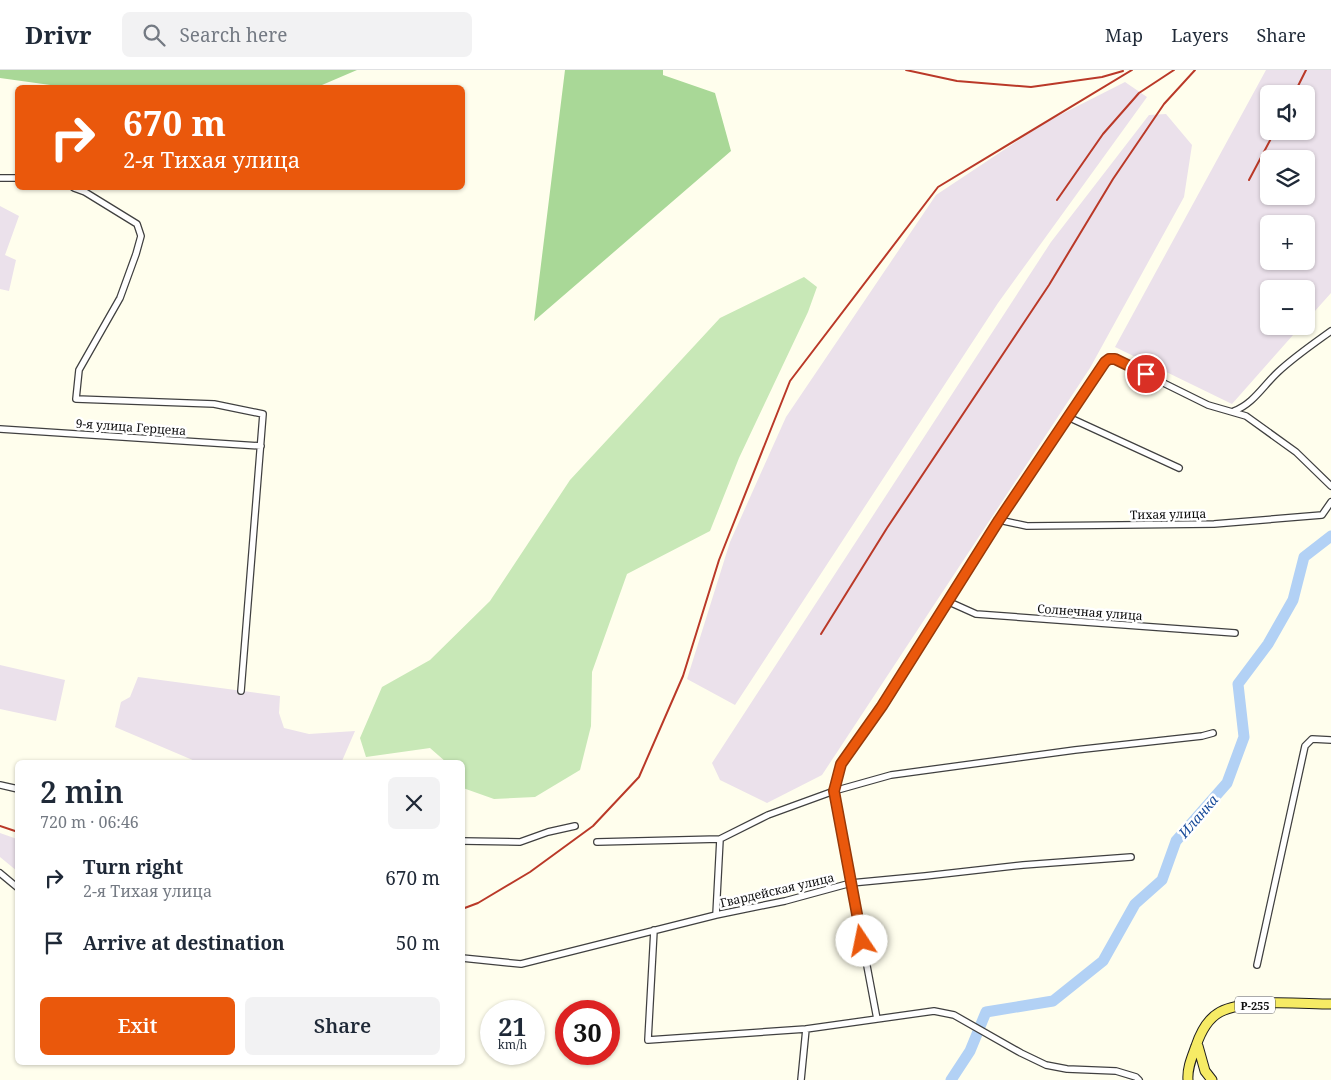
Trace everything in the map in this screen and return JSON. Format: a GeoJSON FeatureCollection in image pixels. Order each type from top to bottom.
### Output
{"type":"FeatureCollection","features":[{"type":"Feature","properties":{"kind":"main road","name":"Р-255"},"geometry":{"type":"LineString","coordinates":[[1188,1080],[1187,1073],[1202,1032],[1208,1022],[1219,1013],[1237,1006],[1331,1004]]}},
{"type":"Feature","properties":{"kind":"main road"},"geometry":{"type":"LineString","coordinates":[[1197,1043],[1204,1071],[1212,1080]]}},
{"type":"Feature","properties":{"kind":"street"},"geometry":{"type":"LineString","coordinates":[[0,178],[15,178]]}},
{"type":"Feature","properties":{"kind":"street"},"geometry":{"type":"LineString","coordinates":[[80,190],[137,224],[141,236],[120,298],[79,370],[76,399],[214,404],[263,414],[241,691]]}},
{"type":"Feature","properties":{"kind":"street"},"geometry":{"type":"LineString","coordinates":[[1234,411],[1250,402],[1278,373],[1331,331]]}},
{"type":"Feature","properties":{"kind":"street"},"geometry":{"type":"LineString","coordinates":[[877,1019],[834,791],[841,764],[882,706],[999,520],[1105,362],[1109,359],[1115,359],[1208,405],[1246,416],[1296,452],[1331,486]]}},
{"type":"Feature","properties":{"kind":"street"},"geometry":{"type":"LineString","coordinates":[[1068,417],[1179,468]]}},
{"type":"Feature","properties":{"kind":"street","name":"9-я улица Герцена"},"geometry":{"type":"LineString","coordinates":[[0,428],[261,446]]}},
{"type":"Feature","properties":{"kind":"street","name":"Тихая улица"},"geometry":{"type":"LineString","coordinates":[[999,520],[1027,526],[1214,524],[1322,515],[1331,502]]}},
{"type":"Feature","properties":{"kind":"street","name":"Солнечная улица"},"geometry":{"type":"LineString","coordinates":[[947,601],[976,614],[1234,633]]}},
{"type":"Feature","properties":{"kind":"street"},"geometry":{"type":"LineString","coordinates":[[597,842],[720,839],[768,815],[834,791],[891,775],[1075,750],[1202,736],[1213,733]]}},
{"type":"Feature","properties":{"kind":"street"},"geometry":{"type":"LineString","coordinates":[[1257,965],[1305,746],[1312,739],[1331,740]]}},
{"type":"Feature","properties":{"kind":"street"},"geometry":{"type":"LineString","coordinates":[[0,785],[15,788]]}},
{"type":"Feature","properties":{"kind":"street"},"geometry":{"type":"LineString","coordinates":[[465,840],[520,842],[548,832],[575,826]]}},
{"type":"Feature","properties":{"kind":"street"},"geometry":{"type":"LineString","coordinates":[[716,914],[720,839]]}},
{"type":"Feature","properties":{"kind":"street","name":"Гвардейская улица"},"geometry":{"type":"LineString","coordinates":[[465,958],[521,964],[716,914],[785,901],[852,883],[1023,865],[1131,857]]}},
{"type":"Feature","properties":{"kind":"street"},"geometry":{"type":"LineString","coordinates":[[0,873],[15,886]]}},
{"type":"Feature","properties":{"kind":"street"},"geometry":{"type":"LineString","coordinates":[[654,930],[648,1040],[806,1029],[934,1011],[954,1015],[1046,1065],[1067,1069],[1116,1071],[1136,1077],[1139,1080]]}},
{"type":"Feature","properties":{"kind":"street"},"geometry":{"type":"LineString","coordinates":[[801,1080],[806,1029]]}},
{"type":"Feature","properties":{"kind":"shaded area"},"geometry":{"type":"Polygon","coordinates":[[[1266,70],[1331,70],[1331,293],[1315,311],[1315,280],[1260,280],[1260,335],[1293,335],[1232,404],[1115,347],[1266,70]]]}},
{"type":"Feature","properties":{"kind":"shaded area"},"geometry":{"type":"Polygon","coordinates":[[[1125,82],[1147,97],[998,303],[735,705],[687,679],[730,542],[786,417],[936,195],[1046,122],[1125,82]]]}},
{"type":"Feature","properties":{"kind":"shaded area"},"geometry":{"type":"Polygon","coordinates":[[[1166,114],[1192,145],[1184,197],[1090,368],[822,775],[767,803],[720,780],[712,763],[1051,242],[1149,115],[1166,114]]]}},
{"type":"Feature","properties":{"kind":"shaded area"},"geometry":{"type":"Polygon","coordinates":[[[0,206],[19,216],[5,255],[16,260],[9,291],[0,289],[0,206]]]}},
{"type":"Feature","properties":{"kind":"shaded area"},"geometry":{"type":"Polygon","coordinates":[[[0,665],[65,680],[56,721],[0,709],[0,665]]]}},
{"type":"Feature","properties":{"kind":"shaded area"},"geometry":{"type":"Polygon","coordinates":[[[138,677],[280,696],[279,713],[284,728],[309,734],[355,731],[342,760],[193,760],[115,727],[121,702],[130,697],[138,677]]]}},
{"type":"Feature","properties":{"kind":"shaded area"},"geometry":{"type":"Polygon","coordinates":[[[0,833],[15,838],[15,869],[0,857],[0,833]]]}},
{"type":"Feature","properties":{"kind":"green space"},"geometry":{"type":"Polygon","coordinates":[[[0,70],[357,70],[322,85],[50,85],[0,78],[0,70]]]}},
{"type":"Feature","properties":{"kind":"green space"},"geometry":{"type":"Polygon","coordinates":[[[565,70],[663,70],[663,75],[715,93],[731,151],[534,321],[565,70]]]}},
{"type":"Feature","properties":{"kind":"green space"},"geometry":{"type":"Polygon","coordinates":[[[804,277],[817,287],[808,312],[739,458],[710,531],[627,574],[592,672],[591,726],[580,770],[535,797],[494,799],[465,789],[465,760],[444,760],[430,748],[366,757],[360,738],[382,687],[430,660],[490,601],[570,480],[720,318],[804,277]]]}},
{"type":"Feature","properties":{"kind":"waterway","name":"Иланка"},"geometry":{"type":"LineString","coordinates":[[951,1080],[970,1051],[986,1012],[1053,1001],[1103,961],[1135,904],[1162,880],[1176,841],[1227,783],[1244,737],[1238,684],[1268,644],[1293,600],[1304,557],[1331,536]]}},
{"type":"Feature","properties":{"kind":"railway"},"geometry":{"type":"LineString","coordinates":[[906,70],[957,81],[1031,87],[1102,77],[1123,71]]}},
{"type":"Feature","properties":{"kind":"railway"},"geometry":{"type":"LineString","coordinates":[[465,908],[478,903],[530,872],[593,826],[639,777],[683,676],[719,560],[790,381],[938,187],[1132,70]]}},
{"type":"Feature","properties":{"kind":"railway"},"geometry":{"type":"LineString","coordinates":[[1057,200],[1103,134],[1139,93],[1174,70]]}},
{"type":"Feature","properties":{"kind":"railway"},"geometry":{"type":"LineString","coordinates":[[821,634],[887,528],[1049,285],[1113,179],[1164,104],[1195,70]]}},
{"type":"Feature","properties":{"kind":"railway"},"geometry":{"type":"LineString","coordinates":[[1298,85],[1306,70]]}},
{"type":"Feature","properties":{"kind":"railway"},"geometry":{"type":"LineString","coordinates":[[1249,180],[1270,140]]}},
{"type":"Feature","properties":{"kind":"railway"},"geometry":{"type":"LineString","coordinates":[[0,826],[15,831]]}},
{"type":"Feature","properties":{"kind":"route"},"geometry":{"type":"LineString","coordinates":[[862,941],[834,791],[836,777],[841,764],[882,706],[999,520],[1105,362],[1109,359],[1115,359],[1146,374]]}}]}
